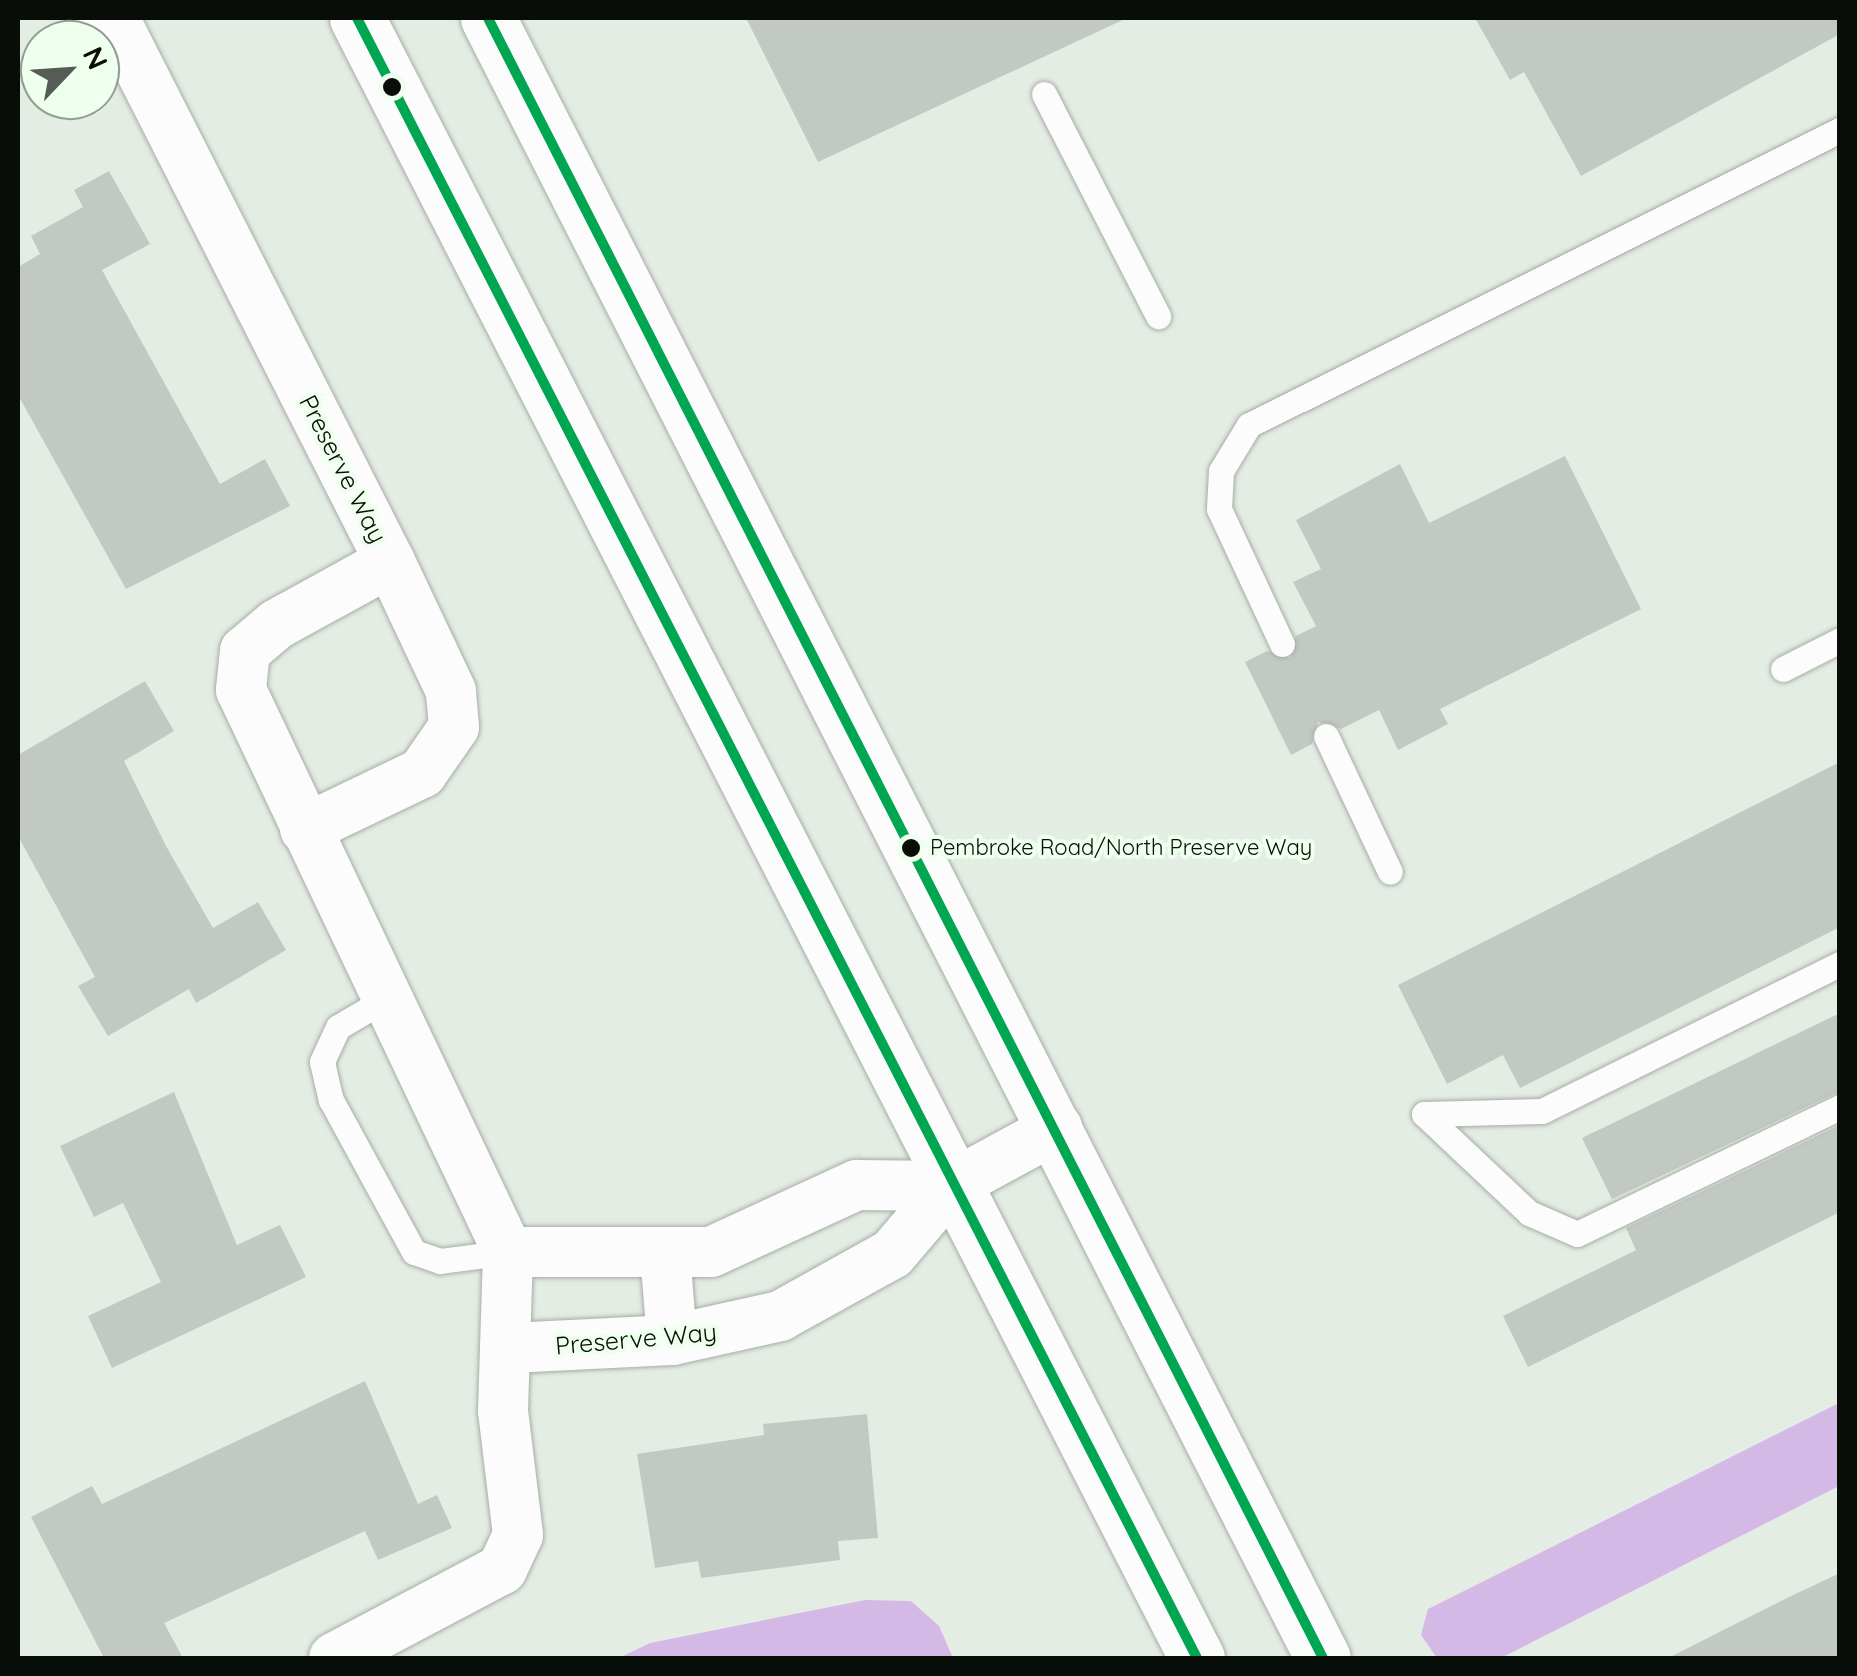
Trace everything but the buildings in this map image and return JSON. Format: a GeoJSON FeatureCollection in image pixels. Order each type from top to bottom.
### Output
{"type":"FeatureCollection","features":[{"type":"Feature","properties":{"kind":"main road"},"geometry":{"type":"LineString","coordinates":[[357,18],[950,1186],[1197,1658]]}},
{"type":"Feature","properties":{"kind":"main road"},"geometry":{"type":"LineString","coordinates":[[488,18],[1057,1128],[1323,1658]]}},
{"type":"Feature","properties":{"kind":"street","name":"Preserve Way"},"geometry":{"type":"LineString","coordinates":[[124,23],[390,562],[245,652],[240,690],[508,1252],[510,1348],[502,1411],[518,1535],[502,1569],[334,1658]]}},
{"type":"Feature","properties":{"kind":"street"},"geometry":{"type":"LineString","coordinates":[[305,829],[422,774],[454,727],[451,691],[390,562]]}},
{"type":"Feature","properties":{"kind":"street","name":"Preserve Way"},"geometry":{"type":"LineString","coordinates":[[510,1348],[672,1340],[780,1316],[842,1288],[919,1230],[950,1186],[1057,1128]]}},
{"type":"Feature","properties":{"kind":"street","name":"Preserve Way"},"geometry":{"type":"LineString","coordinates":[[508,1252],[711,1252],[857,1185],[950,1186]]}},
{"type":"Feature","properties":{"kind":"street"},"geometry":{"type":"LineString","coordinates":[[665,1253],[672,1340]]}},
{"type":"Feature","properties":{"kind":"lane"},"geometry":{"type":"LineString","coordinates":[[1044,94],[1158,316]]}},
{"type":"Feature","properties":{"kind":"lane"},"geometry":{"type":"LineString","coordinates":[[1282,644],[1219,509],[1221,471],[1249,425],[1840,130]]}},
{"type":"Feature","properties":{"kind":"lane"},"geometry":{"type":"LineString","coordinates":[[1783,669],[1840,640]]}},
{"type":"Feature","properties":{"kind":"lane"},"geometry":{"type":"LineString","coordinates":[[1326,736],[1390,872]]}},
{"type":"Feature","properties":{"kind":"lane"},"geometry":{"type":"LineString","coordinates":[[1840,964],[1542,1112],[1424,1114],[1528,1213],[1577,1234],[1840,1107]]}},
{"type":"Feature","properties":{"kind":"lane"},"geometry":{"type":"LineString","coordinates":[[389,997],[338,1027],[322,1062],[331,1100],[414,1252],[440,1260],[508,1252]]}},
{"type":"Feature","properties":{"kind":"shaded area"},"geometry":{"type":"Polygon","coordinates":[[[1839,1403],[1839,1486],[1501,1658],[1437,1658],[1421,1635],[1428,1609],[1839,1403]]]}},
{"type":"Feature","properties":{"kind":"shaded area"},"geometry":{"type":"Polygon","coordinates":[[[865,1600],[911,1601],[939,1626],[953,1658],[619,1658],[650,1643],[865,1600]]]}},
{"type":"Feature","properties":{"kind":"transit line"},"geometry":{"type":"LineString","coordinates":[[357,18],[1197,1658]]}},
{"type":"Feature","properties":{"kind":"transit line"},"geometry":{"type":"LineString","coordinates":[[488,18],[1323,1658]]}},
{"type":"Feature","properties":{"kind":"place","name":"Pembroke Road/North Preserve Way"},"geometry":{"type":"Point","coordinates":[911,848]}}]}
